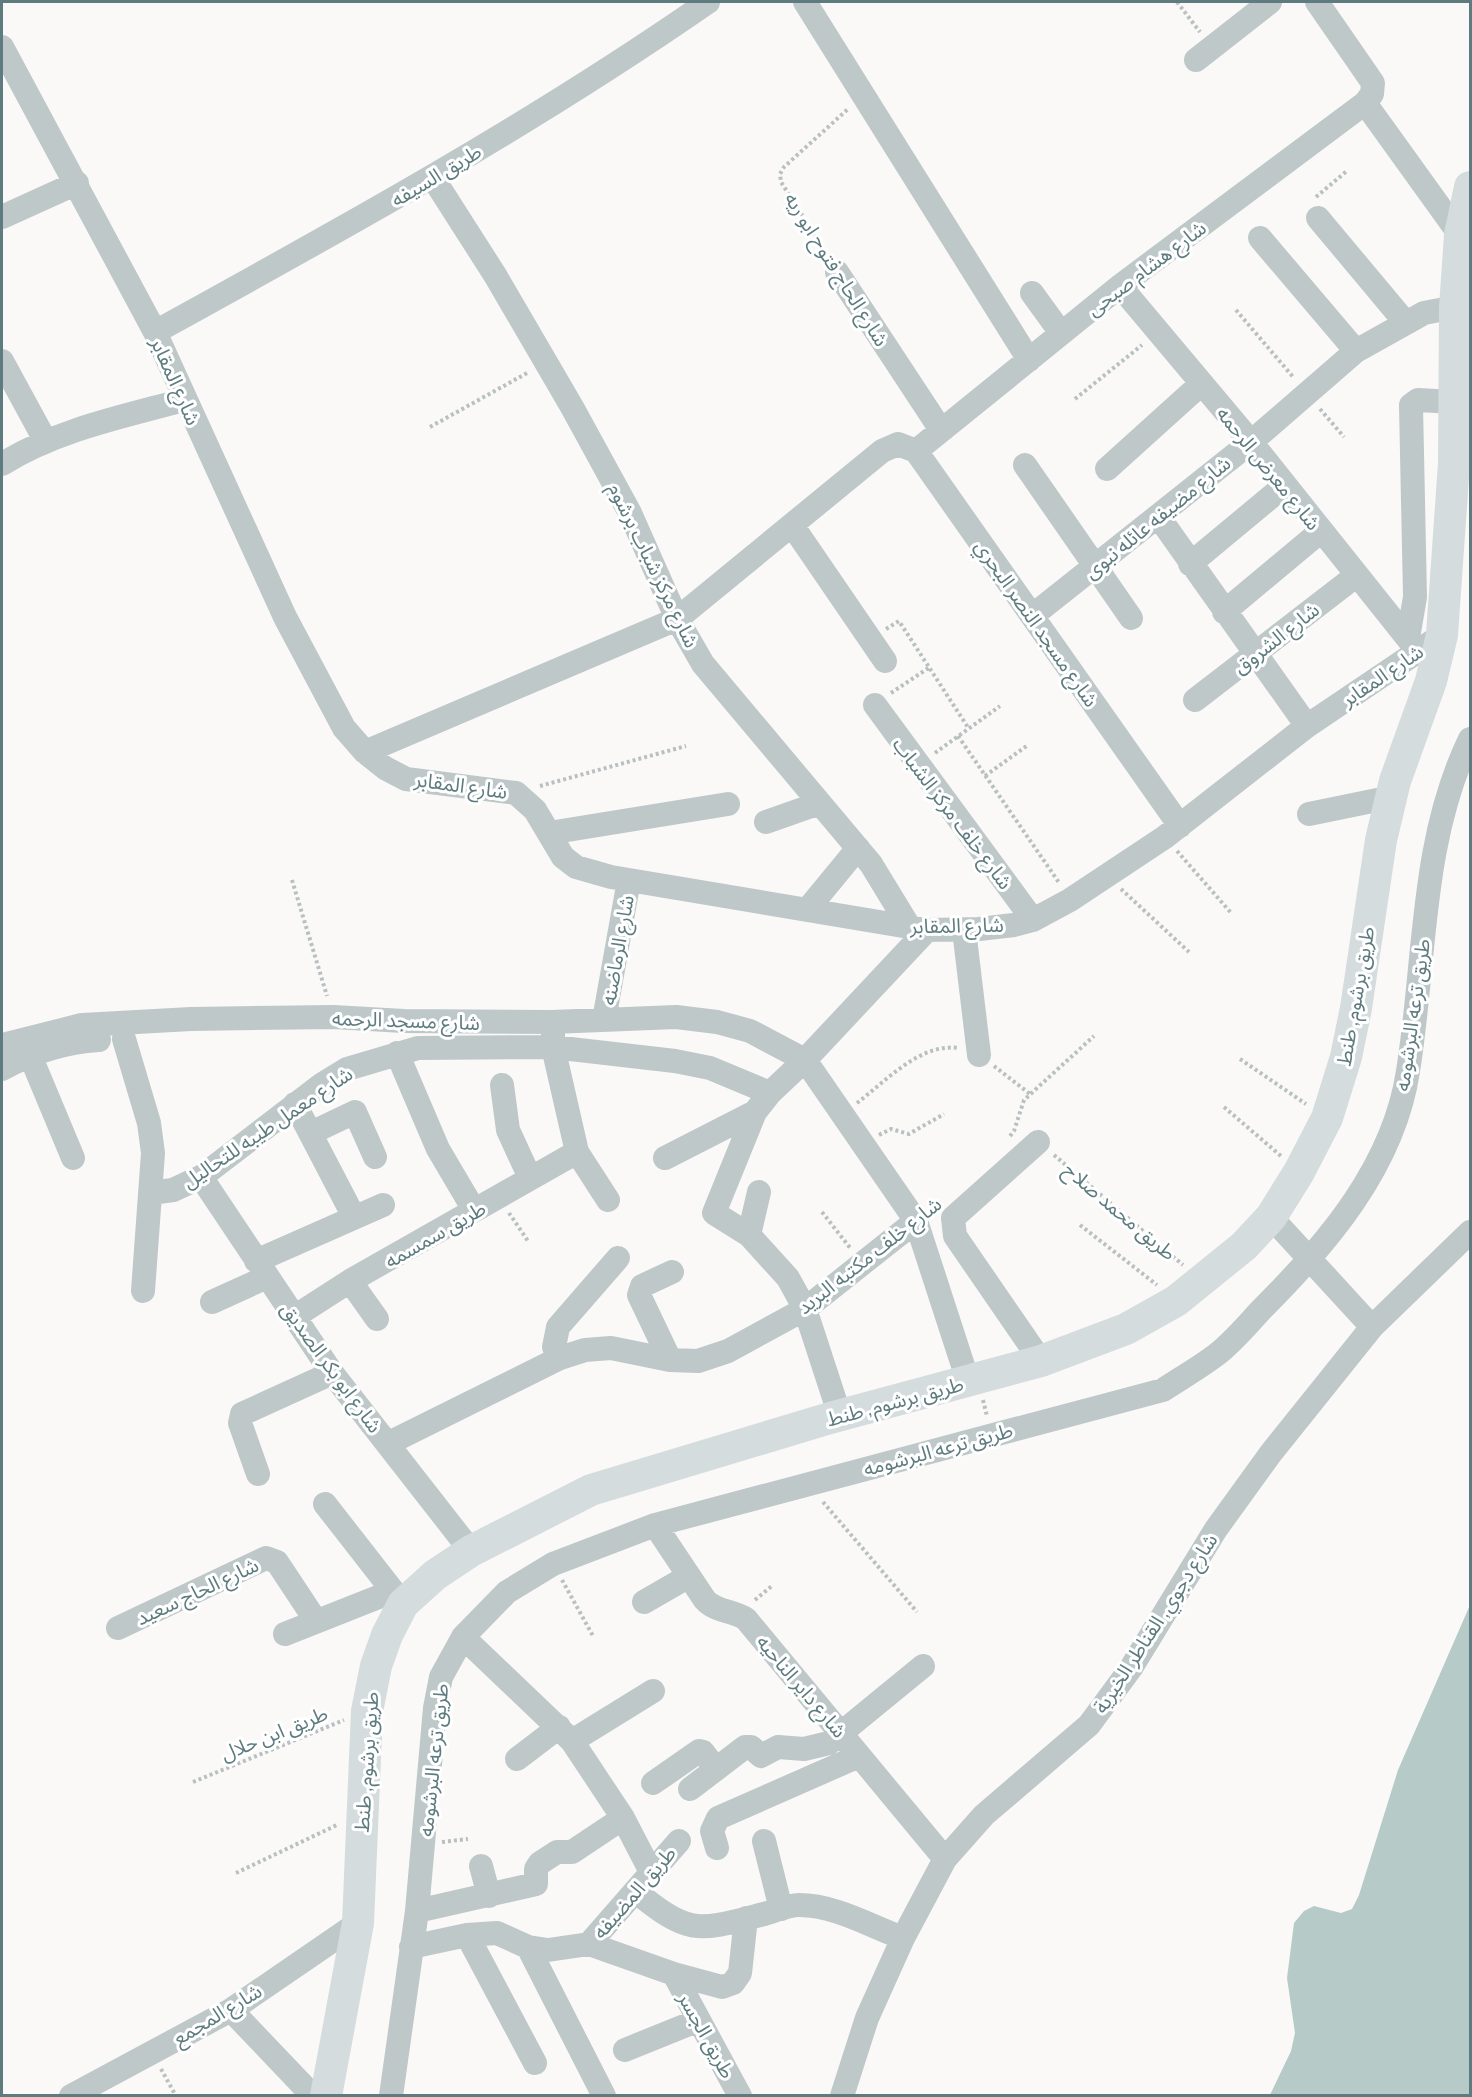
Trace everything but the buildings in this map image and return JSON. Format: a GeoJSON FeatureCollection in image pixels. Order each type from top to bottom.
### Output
{"type":"FeatureCollection","features":[{"type":"Feature","properties":{"kind":"main road","name":"طريق برشوم, طنط"},"geometry":{"type":"LineString","coordinates":[[326,2096],[357,1923],[366,1711],[376,1666],[397,1598],[471,1551],[591,1490],[840,1416],[1041,1360],[1126,1329],[1176,1301],[1244,1246],[1271,1217],[1299,1172],[1327,1118],[1346,1056],[1356,1008],[1381,840],[1404,753],[1431,681],[1422,641],[1450,544],[1455,307],[1460,236],[1470,187]]}},
{"type":"Feature","properties":{"kind":"street","name":"طريق السيفه"},"geometry":{"type":"LineString","coordinates":[[155,332],[433,178],[639,50],[708,2]]}},
{"type":"Feature","properties":{"kind":"street"},"geometry":{"type":"LineString","coordinates":[[805,2],[865,94],[1029,360]]}},
{"type":"Feature","properties":{"kind":"street"},"geometry":{"type":"LineString","coordinates":[[1203,53],[1270,2]]}},
{"type":"Feature","properties":{"kind":"street"},"geometry":{"type":"LineString","coordinates":[[1317,2],[1369,94],[1460,236]]}},
{"type":"Feature","properties":{"kind":"street","name":"شارع المقابر"},"geometry":{"type":"LineString","coordinates":[[2,46],[155,332],[184,400],[290,627],[344,728],[364,752],[385,768],[406,778],[516,793],[535,810],[563,856],[576,867],[629,880],[918,929],[964,930],[1033,920],[1108,877],[1172,832],[1307,726],[1422,641]]}},
{"type":"Feature","properties":{"kind":"street","name":"شارع هشام صبحى"},"geometry":{"type":"LineString","coordinates":[[916,451],[1120,286],[1369,94]]}},
{"type":"Feature","properties":{"kind":"street","name":"شارع مركز شباب برشوم"},"geometry":{"type":"LineString","coordinates":[[433,178],[546,362],[630,513],[677,619],[703,664],[858,848],[918,929]]}},
{"type":"Feature","properties":{"kind":"street"},"geometry":{"type":"LineString","coordinates":[[2,217],[76,183]]}},
{"type":"Feature","properties":{"kind":"street"},"geometry":{"type":"LineString","coordinates":[[1318,218],[1405,322]]}},
{"type":"Feature","properties":{"kind":"street"},"geometry":{"type":"LineString","coordinates":[[1260,238],[1356,351]]}},
{"type":"Feature","properties":{"kind":"street","name":"شارع الحاج فتوح ابو ريه"},"geometry":{"type":"LineString","coordinates":[[837,272],[941,430]]}},
{"type":"Feature","properties":{"kind":"street","name":"شارع معرض الرحمه"},"geometry":{"type":"LineString","coordinates":[[1120,286],[1200,385],[1251,442],[1357,575],[1422,641]]}},
{"type":"Feature","properties":{"kind":"street"},"geometry":{"type":"LineString","coordinates":[[1032,293],[1061,333]]}},
{"type":"Feature","properties":{"kind":"street","name":"شارع مضيفه عائله نبوى"},"geometry":{"type":"LineString","coordinates":[[1032,616],[1251,442],[1356,351],[1424,313],[1455,307]]}},
{"type":"Feature","properties":{"kind":"street"},"geometry":{"type":"LineString","coordinates":[[2,361],[45,440]]}},
{"type":"Feature","properties":{"kind":"street"},"geometry":{"type":"LineString","coordinates":[[1107,468],[1200,385]]}},
{"type":"Feature","properties":{"kind":"street"},"geometry":{"type":"LineString","coordinates":[[2,464],[45,440],[184,400]]}},
{"type":"Feature","properties":{"kind":"street"},"geometry":{"type":"LineString","coordinates":[[1422,641],[1414,616],[1411,405],[1418,400],[1454,402]]}},
{"type":"Feature","properties":{"kind":"street"},"geometry":{"type":"LineString","coordinates":[[364,752],[677,619],[882,452],[898,444],[916,451]]}},
{"type":"Feature","properties":{"kind":"street","name":"شارع مسجد النصر البحري"},"geometry":{"type":"LineString","coordinates":[[916,451],[1032,616],[1172,832]]}},
{"type":"Feature","properties":{"kind":"street"},"geometry":{"type":"LineString","coordinates":[[1025,465],[1097,565],[1131,618]]}},
{"type":"Feature","properties":{"kind":"street"},"geometry":{"type":"LineString","coordinates":[[1190,564],[1284,486]]}},
{"type":"Feature","properties":{"kind":"street"},"geometry":{"type":"LineString","coordinates":[[1158,516],[1255,656],[1307,726]]}},
{"type":"Feature","properties":{"kind":"street"},"geometry":{"type":"LineString","coordinates":[[792,525],[885,662]]}},
{"type":"Feature","properties":{"kind":"street"},"geometry":{"type":"LineString","coordinates":[[1224,612],[1321,531]]}},
{"type":"Feature","properties":{"kind":"street","name":"شارع الشروق"},"geometry":{"type":"LineString","coordinates":[[1195,700],[1255,656],[1357,575]]}},
{"type":"Feature","properties":{"kind":"street","name":"شارع خلف مركز الشباب"},"geometry":{"type":"LineString","coordinates":[[875,705],[1033,920]]}},
{"type":"Feature","properties":{"kind":"street","name":"طريق ترعه البرشومه"},"geometry":{"type":"LineString","coordinates":[[392,2096],[417,1911],[435,1708],[441,1677],[463,1638],[507,1592],[553,1564],[655,1525],[990,1434],[1163,1390],[1217,1354],[1311,1259],[1345,1217],[1384,1147],[1397,1115],[1408,1073],[1431,864],[1447,794],[1470,739]]}},
{"type":"Feature","properties":{"kind":"street"},"geometry":{"type":"LineString","coordinates":[[1309,814],[1392,797]]}},
{"type":"Feature","properties":{"kind":"street"},"geometry":{"type":"LineString","coordinates":[[766,822],[820,803]]}},
{"type":"Feature","properties":{"kind":"street"},"geometry":{"type":"LineString","coordinates":[[549,833],[728,804]]}},
{"type":"Feature","properties":{"kind":"street"},"geometry":{"type":"LineString","coordinates":[[807,910],[858,848]]}},
{"type":"Feature","properties":{"kind":"street","name":"شارع الرماضنه"},"geometry":{"type":"LineString","coordinates":[[604,1020],[629,880]]}},
{"type":"Feature","properties":{"kind":"street"},"geometry":{"type":"LineString","coordinates":[[840,1416],[804,1310],[778,1264],[749,1235],[714,1214],[755,1112],[770,1093],[805,1060],[918,929]]}},
{"type":"Feature","properties":{"kind":"street"},"geometry":{"type":"LineString","coordinates":[[964,930],[979,1055]]}},
{"type":"Feature","properties":{"kind":"street","name":"شارع مسجد الرحمه"},"geometry":{"type":"LineString","coordinates":[[2,1045],[190,1019],[333,1017],[404,1022],[552,1022],[676,1017],[717,1022],[750,1031],[805,1060]]}},
{"type":"Feature","properties":{"kind":"street"},"geometry":{"type":"LineString","coordinates":[[2,1069],[83,1033],[124,1039],[174,1035],[180,1033],[190,1019]]}},
{"type":"Feature","properties":{"kind":"street"},"geometry":{"type":"LineString","coordinates":[[552,1022],[553,1047],[577,1152],[608,1200]]}},
{"type":"Feature","properties":{"kind":"street"},"geometry":{"type":"LineString","coordinates":[[124,1039],[149,1124],[153,1153],[143,1291]]}},
{"type":"Feature","properties":{"kind":"street","name":"شارع معمل طيبه للتحاليل"},"geometry":{"type":"LineString","coordinates":[[151,1193],[173,1190],[201,1176],[295,1104],[347,1069],[418,1048],[553,1047],[701,1066],[770,1093]]}},
{"type":"Feature","properties":{"kind":"street"},"geometry":{"type":"LineString","coordinates":[[397,1053],[438,1149],[474,1210]]}},
{"type":"Feature","properties":{"kind":"street"},"geometry":{"type":"LineString","coordinates":[[30,1055],[73,1158]]}},
{"type":"Feature","properties":{"kind":"street"},"geometry":{"type":"LineString","coordinates":[[805,1060],[916,1221],[973,1380]]}},
{"type":"Feature","properties":{"kind":"street"},"geometry":{"type":"LineString","coordinates":[[502,1085],[508,1130],[530,1178]]}},
{"type":"Feature","properties":{"kind":"street"},"geometry":{"type":"LineString","coordinates":[[295,1104],[354,1217]]}},
{"type":"Feature","properties":{"kind":"street"},"geometry":{"type":"LineString","coordinates":[[311,1133],[354,1112],[375,1157]]}},
{"type":"Feature","properties":{"kind":"street"},"geometry":{"type":"LineString","coordinates":[[665,1158],[755,1112]]}},
{"type":"Feature","properties":{"kind":"street"},"geometry":{"type":"LineString","coordinates":[[1038,1142],[953,1218],[952,1224],[955,1236],[1041,1360]]}},
{"type":"Feature","properties":{"kind":"street","name":"طريق سمسمه"},"geometry":{"type":"LineString","coordinates":[[294,1317],[350,1281],[577,1152]]}},
{"type":"Feature","properties":{"kind":"street","name":"شارع ابو بكر الصديق"},"geometry":{"type":"LineString","coordinates":[[201,1176],[332,1373],[389,1443],[471,1551]]}},
{"type":"Feature","properties":{"kind":"street"},"geometry":{"type":"LineString","coordinates":[[749,1235],[759,1192]]}},
{"type":"Feature","properties":{"kind":"street"},"geometry":{"type":"LineString","coordinates":[[213,1302],[262,1269],[354,1217],[383,1206]]}},
{"type":"Feature","properties":{"kind":"street"},"geometry":{"type":"LineString","coordinates":[[1271,1217],[1372,1327]]}},
{"type":"Feature","properties":{"kind":"street","name":"شارع خلف مكتبه البريد"},"geometry":{"type":"LineString","coordinates":[[389,1443],[560,1359],[585,1350],[611,1348],[670,1360],[698,1361],[728,1351],[804,1310],[916,1221]]}},
{"type":"Feature","properties":{"kind":"street","name":"شارع دجوي, القناطر الخيرية"},"geometry":{"type":"LineString","coordinates":[[842,2096],[867,2018],[903,1938],[945,1859],[984,1815],[1089,1725],[1114,1693],[1216,1529],[1271,1453],[1372,1327],[1470,1232]]}},
{"type":"Feature","properties":{"kind":"street"},"geometry":{"type":"LineString","coordinates":[[560,1359],[554,1347],[558,1327],[618,1258]]}},
{"type":"Feature","properties":{"kind":"street"},"geometry":{"type":"LineString","coordinates":[[670,1360],[639,1295],[642,1286],[672,1272]]}},
{"type":"Feature","properties":{"kind":"street"},"geometry":{"type":"LineString","coordinates":[[350,1281],[377,1319]]}},
{"type":"Feature","properties":{"kind":"street"},"geometry":{"type":"LineString","coordinates":[[258,1474],[240,1423],[242,1414],[332,1373]]}},
{"type":"Feature","properties":{"kind":"street"},"geometry":{"type":"LineString","coordinates":[[285,1634],[316,1621],[397,1598],[325,1504]]}},
{"type":"Feature","properties":{"kind":"street","name":"شارع داير الناحيه"},"geometry":{"type":"LineString","coordinates":[[655,1525],[709,1605],[738,1614],[746,1619],[945,1859]]}},
{"type":"Feature","properties":{"kind":"street","name":"شارع الحاج سعيد"},"geometry":{"type":"LineString","coordinates":[[118,1628],[266,1558],[277,1562],[316,1621]]}},
{"type":"Feature","properties":{"kind":"street"},"geometry":{"type":"LineString","coordinates":[[644,1602],[689,1576]]}},
{"type":"Feature","properties":{"kind":"street"},"geometry":{"type":"LineString","coordinates":[[463,1638],[566,1734],[623,1818],[651,1872]]}},
{"type":"Feature","properties":{"kind":"street"},"geometry":{"type":"LineString","coordinates":[[690,1789],[745,1747],[751,1747],[756,1754],[764,1755],[778,1747],[817,1748],[829,1743],[923,1666]]}},
{"type":"Feature","properties":{"kind":"street"},"geometry":{"type":"LineString","coordinates":[[517,1759],[652,1691]]}},
{"type":"Feature","properties":{"kind":"street"},"geometry":{"type":"LineString","coordinates":[[653,1783],[699,1751],[716,1769]]}},
{"type":"Feature","properties":{"kind":"street"},"geometry":{"type":"LineString","coordinates":[[717,1848],[712,1831],[718,1818],[859,1756]]}},
{"type":"Feature","properties":{"kind":"street"},"geometry":{"type":"LineString","coordinates":[[417,1911],[536,1884],[538,1881],[536,1869],[540,1863],[557,1852],[572,1852],[623,1818]]}},
{"type":"Feature","properties":{"kind":"street","name":"طريق المضيفه"},"geometry":{"type":"LineString","coordinates":[[589,1944],[679,1841]]}},
{"type":"Feature","properties":{"kind":"street"},"geometry":{"type":"LineString","coordinates":[[764,1841],[781,1909]]}},
{"type":"Feature","properties":{"kind":"street"},"geometry":{"type":"LineString","coordinates":[[481,1866],[489,1896]]}},
{"type":"Feature","properties":{"kind":"street"},"geometry":{"type":"LineString","coordinates":[[636,1891],[666,1916],[682,1925],[700,1928],[797,1905],[824,1907],[903,1938]]}},
{"type":"Feature","properties":{"kind":"street"},"geometry":{"type":"LineString","coordinates":[[411,1947],[466,1935],[497,1933],[528,1947],[548,1950],[589,1944],[674,1974],[722,1987],[733,1983],[740,1973],[746,1918]]}},
{"type":"Feature","properties":{"kind":"street","name":"شارع المجمع"},"geometry":{"type":"LineString","coordinates":[[71,2096],[231,2010],[357,1923]]}},
{"type":"Feature","properties":{"kind":"street"},"geometry":{"type":"LineString","coordinates":[[466,1935],[535,2063]]}},
{"type":"Feature","properties":{"kind":"street"},"geometry":{"type":"LineString","coordinates":[[528,1947],[604,2096]]}},
{"type":"Feature","properties":{"kind":"street","name":"طريق الجسر"},"geometry":{"type":"LineString","coordinates":[[674,1974],[699,2020],[731,2092]]}},
{"type":"Feature","properties":{"kind":"street"},"geometry":{"type":"LineString","coordinates":[[231,2010],[313,2096]]}},
{"type":"Feature","properties":{"kind":"street"},"geometry":{"type":"LineString","coordinates":[[625,2050],[699,2020]]}},
{"type":"Feature","properties":{"kind":"path"},"geometry":{"type":"LineString","coordinates":[[1177,2],[1203,53]]}},
{"type":"Feature","properties":{"kind":"path","name":"شارع الحاج فتوح ابو ريه"},"geometry":{"type":"LineString","coordinates":[[837,272],[781,182],[780,174],[784,166],[865,94]]}},
{"type":"Feature","properties":{"kind":"path"},"geometry":{"type":"LineString","coordinates":[[1318,218],[1309,202],[1348,170]]}},
{"type":"Feature","properties":{"kind":"path"},"geometry":{"type":"LineString","coordinates":[[1236,310],[1344,437]]}},
{"type":"Feature","properties":{"kind":"path"},"geometry":{"type":"LineString","coordinates":[[1075,399],[1157,332]]}},
{"type":"Feature","properties":{"kind":"path"},"geometry":{"type":"LineString","coordinates":[[430,428],[546,362]]}},
{"type":"Feature","properties":{"kind":"path"},"geometry":{"type":"LineString","coordinates":[[870,638],[899,621],[969,729]]}},
{"type":"Feature","properties":{"kind":"path"},"geometry":{"type":"LineString","coordinates":[[875,705],[930,667]]}},
{"type":"Feature","properties":{"kind":"path"},"geometry":{"type":"LineString","coordinates":[[918,766],[1000,706]]}},
{"type":"Feature","properties":{"kind":"path"},"geometry":{"type":"LineString","coordinates":[[958,736],[1070,900]]}},
{"type":"Feature","properties":{"kind":"path"},"geometry":{"type":"LineString","coordinates":[[986,776],[1028,745]]}},
{"type":"Feature","properties":{"kind":"path"},"geometry":{"type":"LineString","coordinates":[[516,793],[686,746]]}},
{"type":"Feature","properties":{"kind":"path"},"geometry":{"type":"LineString","coordinates":[[1172,832],[1232,914]]}},
{"type":"Feature","properties":{"kind":"path"},"geometry":{"type":"LineString","coordinates":[[1108,877],[1189,952]]}},
{"type":"Feature","properties":{"kind":"path"},"geometry":{"type":"LineString","coordinates":[[292,880],[333,1017]]}},
{"type":"Feature","properties":{"kind":"path"},"geometry":{"type":"LineString","coordinates":[[1003,1143],[1014,1131],[1022,1106],[1030,1094],[1094,1036]]}},
{"type":"Feature","properties":{"kind":"path"},"geometry":{"type":"LineString","coordinates":[[843,1114],[918,1057],[950,1047],[979,1055],[1030,1094]]}},
{"type":"Feature","properties":{"kind":"path"},"geometry":{"type":"LineString","coordinates":[[1240,1059],[1327,1118]]}},
{"type":"Feature","properties":{"kind":"path"},"geometry":{"type":"LineString","coordinates":[[1224,1107],[1299,1172]]}},
{"type":"Feature","properties":{"kind":"path"},"geometry":{"type":"LineString","coordinates":[[864,1145],[888,1130],[909,1134],[944,1114]]}},
{"type":"Feature","properties":{"kind":"path","name":"طريق محمد صلاح"},"geometry":{"type":"LineString","coordinates":[[1016,1123],[1202,1281]]}},
{"type":"Feature","properties":{"kind":"path"},"geometry":{"type":"LineString","coordinates":[[498,1197],[528,1240]]}},
{"type":"Feature","properties":{"kind":"path"},"geometry":{"type":"LineString","coordinates":[[822,1212],[863,1263]]}},
{"type":"Feature","properties":{"kind":"path"},"geometry":{"type":"LineString","coordinates":[[1080,1225],[1176,1301]]}},
{"type":"Feature","properties":{"kind":"path"},"geometry":{"type":"LineString","coordinates":[[973,1380],[990,1434]]}},
{"type":"Feature","properties":{"kind":"path"},"geometry":{"type":"LineString","coordinates":[[807,1484],[917,1612]]}},
{"type":"Feature","properties":{"kind":"path"},"geometry":{"type":"LineString","coordinates":[[553,1564],[593,1636]]}},
{"type":"Feature","properties":{"kind":"path","name":"طريق ابن حلال"},"geometry":{"type":"LineString","coordinates":[[193,1782],[366,1711]]}},
{"type":"Feature","properties":{"kind":"path"},"geometry":{"type":"LineString","coordinates":[[236,1873],[362,1814]]}},
{"type":"Feature","properties":{"kind":"path"},"geometry":{"type":"LineString","coordinates":[[152,2053],[176,2096]]}},
{"type":"Feature","properties":{"kind":"shaded area"},"geometry":{"type":"Polygon","coordinates":[[[1470,1605],[1470,2095],[1270,2095],[1291,2051],[1295,2033],[1287,1978],[1294,1923],[1304,1911],[1314,1906],[1341,1913],[1352,1909],[1359,1895],[1398,1770],[1470,1605]]]}}]}
